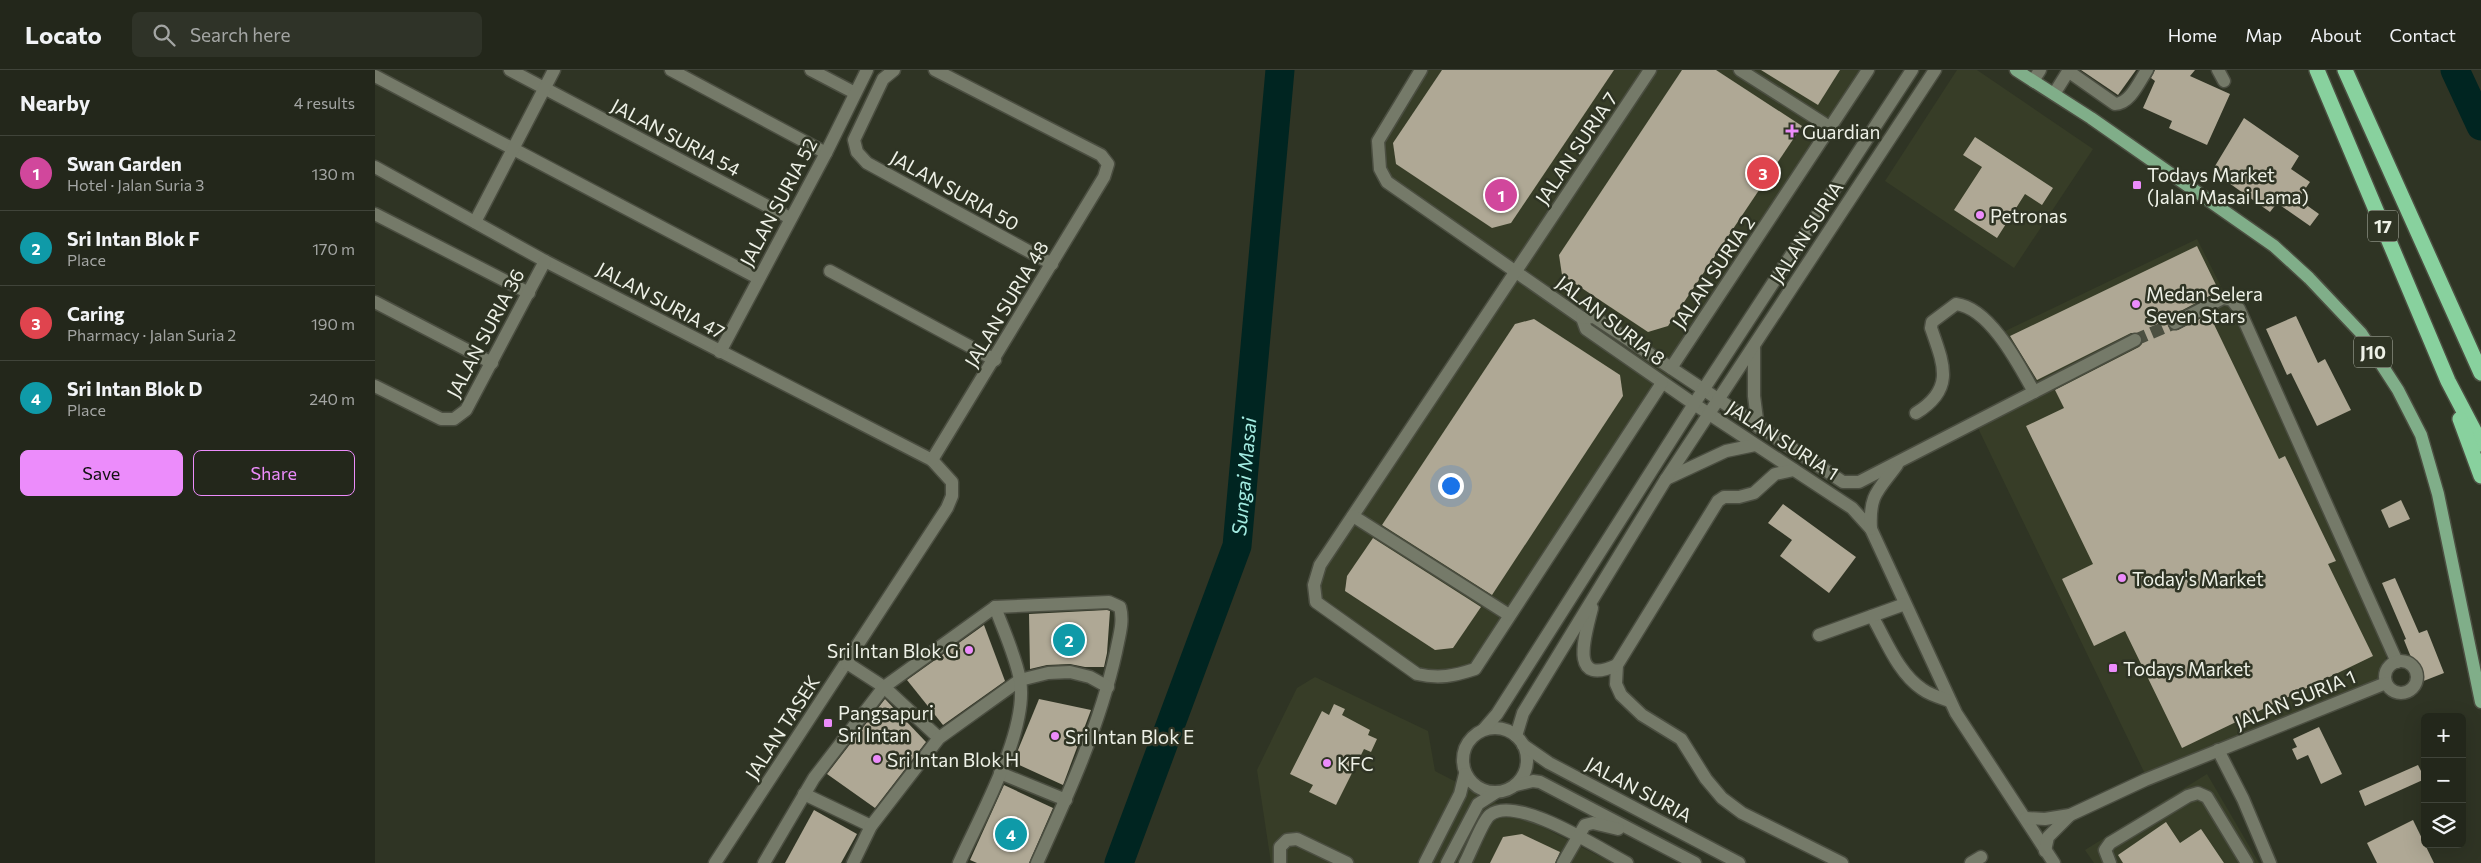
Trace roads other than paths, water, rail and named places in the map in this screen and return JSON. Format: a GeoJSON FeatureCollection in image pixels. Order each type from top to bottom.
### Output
{"type":"FeatureCollection","features":[{"type":"Feature","properties":{"kind":"highway","name":"17"},"geometry":{"type":"LineString","coordinates":[[2317,70],[2448,381],[2481,444]]}},
{"type":"Feature","properties":{"kind":"highway","name":"17"},"geometry":{"type":"LineString","coordinates":[[2345,70],[2481,373]]}},
{"type":"Feature","properties":{"kind":"highway"},"geometry":{"type":"LineString","coordinates":[[2450,305],[2481,351]]}},
{"type":"Feature","properties":{"kind":"highway"},"geometry":{"type":"LineString","coordinates":[[2448,381],[2481,476]]}},
{"type":"Feature","properties":{"kind":"main road","name":"J10"},"geometry":{"type":"LineString","coordinates":[[2016,70],[2036,75],[2053,94],[2275,246],[2309,278],[2361,333],[2398,390],[2421,435],[2439,494],[2481,702]]}},
{"type":"Feature","properties":{"kind":"street","name":"JALAN SURIA 54"},"geometry":{"type":"LineString","coordinates":[[510,70],[790,218]]}},
{"type":"Feature","properties":{"kind":"street"},"geometry":{"type":"LineString","coordinates":[[475,222],[554,70]]}},
{"type":"Feature","properties":{"kind":"street"},"geometry":{"type":"LineString","coordinates":[[671,70],[826,152]]}},
{"type":"Feature","properties":{"kind":"street"},"geometry":{"type":"LineString","coordinates":[[811,70],[855,93]]}},
{"type":"Feature","properties":{"kind":"street"},"geometry":{"type":"LineString","coordinates":[[867,70],[883,79],[894,70]]}},
{"type":"Feature","properties":{"kind":"street","name":"JALAN SURIA 52"},"geometry":{"type":"LineString","coordinates":[[720,352],[826,152],[867,70]]}},
{"type":"Feature","properties":{"kind":"street","name":"JALAN SURIA 48"},"geometry":{"type":"LineString","coordinates":[[932,460],[995,360],[1104,177],[1108,164],[1101,155],[935,70]]}},
{"type":"Feature","properties":{"kind":"street","name":"JALAN SURIA 8"},"geometry":{"type":"LineString","coordinates":[[1421,70],[1378,141],[1380,169],[1391,186],[1582,318],[1586,329],[1709,415]]}},
{"type":"Feature","properties":{"kind":"street","name":"JALAN SURIA 7"},"geometry":{"type":"LineString","coordinates":[[1509,615],[1475,669],[1452,677],[1431,678],[1417,674],[1316,602],[1314,585],[1320,565],[1650,70]]}},
{"type":"Feature","properties":{"kind":"street"},"geometry":{"type":"LineString","coordinates":[[1740,70],[1831,128]]}},
{"type":"Feature","properties":{"kind":"street","name":"JALAN SURIA 2"},"geometry":{"type":"LineString","coordinates":[[1671,368],[1868,70]]}},
{"type":"Feature","properties":{"kind":"street","name":"JALAN SURIA"},"geometry":{"type":"LineString","coordinates":[[1703,390],[1912,70]]}},
{"type":"Feature","properties":{"kind":"street","name":"JALAN SURIA"},"geometry":{"type":"LineString","coordinates":[[1709,415],[1935,70]]}},
{"type":"Feature","properties":{"kind":"street"},"geometry":{"type":"LineString","coordinates":[[2053,94],[2068,71],[2115,104],[2121,104],[2126,101],[2147,70]]}},
{"type":"Feature","properties":{"kind":"street"},"geometry":{"type":"LineString","coordinates":[[375,76],[512,150],[758,278]]}},
{"type":"Feature","properties":{"kind":"street","name":"JALAN SURIA 50"},"geometry":{"type":"LineString","coordinates":[[883,79],[854,140],[857,152],[867,163],[1052,264]]}},
{"type":"Feature","properties":{"kind":"street","name":"JALAN SURIA 47"},"geometry":{"type":"LineString","coordinates":[[375,168],[545,261],[932,460]]}},
{"type":"Feature","properties":{"kind":"street"},"geometry":{"type":"LineString","coordinates":[[375,214],[529,294]]}},
{"type":"Feature","properties":{"kind":"street","name":"JALAN SURIA 36"},"geometry":{"type":"LineString","coordinates":[[375,386],[441,419],[454,420],[466,410],[545,261]]}},
{"type":"Feature","properties":{"kind":"street"},"geometry":{"type":"LineString","coordinates":[[830,271],[995,360]]}},
{"type":"Feature","properties":{"kind":"street"},"geometry":{"type":"LineString","coordinates":[[2175,322],[2223,298],[2232,300],[2239,309],[2397,662]]}},
{"type":"Feature","properties":{"kind":"street"},"geometry":{"type":"LineString","coordinates":[[375,302],[492,364]]}},
{"type":"Feature","properties":{"kind":"street"},"geometry":{"type":"LineString","coordinates":[[1916,413],[1931,404],[1944,378],[1944,368],[1931,328],[1932,322],[1956,304],[1979,315],[1996,332],[2014,355],[2034,392]]}},
{"type":"Feature","properties":{"kind":"street"},"geometry":{"type":"LineString","coordinates":[[1582,318],[1594,317],[1718,401],[1843,482],[1859,482],[1897,464],[2135,340]]}},
{"type":"Feature","properties":{"kind":"street"},"geometry":{"type":"LineString","coordinates":[[1754,346],[1753,396],[1758,427]]}},
{"type":"Feature","properties":{"kind":"street"},"geometry":{"type":"LineString","coordinates":[[1353,516],[1509,615],[1662,383]]}},
{"type":"Feature","properties":{"kind":"street"},"geometry":{"type":"LineString","coordinates":[[1495,793],[1475,787],[1465,774],[1462,761],[1463,751],[1474,735],[1484,729],[1497,714],[1703,390]]}},
{"type":"Feature","properties":{"kind":"street","name":"JALAN SURIA 1"},"geometry":{"type":"LineString","coordinates":[[1520,740],[1523,713],[1666,479],[1709,415],[1852,508],[1871,529],[1951,701],[1994,774],[2026,818],[2045,851]]}},
{"type":"Feature","properties":{"kind":"street"},"geometry":{"type":"LineString","coordinates":[[1666,479],[1726,451],[1761,448],[1767,480]]}},
{"type":"Feature","properties":{"kind":"street","name":"JALAN TASEK"},"geometry":{"type":"LineString","coordinates":[[715,863],[947,508],[952,496],[952,482],[932,460]]}},
{"type":"Feature","properties":{"kind":"street"},"geometry":{"type":"LineString","coordinates":[[1871,529],[1870,509],[1873,495],[1897,464]]}},
{"type":"Feature","properties":{"kind":"street"},"geometry":{"type":"LineString","coordinates":[[1794,470],[1775,474],[1767,480],[1764,486],[1754,493],[1724,497],[1718,501],[1617,665],[1615,684],[1621,695],[1642,715],[1681,740],[1706,779],[1722,798],[1742,813],[1842,863]]}},
{"type":"Feature","properties":{"kind":"street"},"geometry":{"type":"LineString","coordinates":[[1595,596],[1583,644],[1584,661],[1588,667],[1597,671],[1617,665]]}},
{"type":"Feature","properties":{"kind":"street"},"geometry":{"type":"LineString","coordinates":[[764,863],[814,778],[884,687],[995,607],[1109,602],[1120,607],[1123,618],[1108,687],[1066,800],[1037,863]]}},
{"type":"Feature","properties":{"kind":"street"},"geometry":{"type":"LineString","coordinates":[[1819,635],[1905,604]]}},
{"type":"Feature","properties":{"kind":"street"},"geometry":{"type":"LineString","coordinates":[[959,863],[1000,773],[1021,715],[1020,680],[995,607]]}},
{"type":"Feature","properties":{"kind":"street"},"geometry":{"type":"LineString","coordinates":[[1872,616],[1899,665],[1913,681],[1921,689],[1951,701]]}},
{"type":"Feature","properties":{"kind":"street"},"geometry":{"type":"LineString","coordinates":[[2397,662],[2407,662],[2412,665],[2417,674],[2415,684],[2403,693],[2393,690],[2386,683],[2388,668],[2397,662]]}},
{"type":"Feature","properties":{"kind":"street"},"geometry":{"type":"LineString","coordinates":[[847,663],[884,687],[939,738]]}},
{"type":"Feature","properties":{"kind":"street"},"geometry":{"type":"LineString","coordinates":[[853,863],[871,826],[939,738],[1020,680],[1048,673],[1069,672],[1090,677],[1108,687]]}},
{"type":"Feature","properties":{"kind":"street","name":"JALAN SURIA 1"},"geometry":{"type":"LineString","coordinates":[[2026,818],[2045,819],[2070,815],[2145,780],[2386,683]]}},
{"type":"Feature","properties":{"kind":"street"},"geometry":{"type":"LineString","coordinates":[[1447,863],[1477,804],[1495,793],[1506,791],[1516,785],[1523,777],[1527,766],[1527,755],[1520,740],[1501,729],[1484,729]]}},
{"type":"Feature","properties":{"kind":"street","name":"JALAN SURIA"},"geometry":{"type":"LineString","coordinates":[[1520,740],[1549,763],[1739,863]]}},
{"type":"Feature","properties":{"kind":"street","name":"JALAN SURIA 1"},"geometry":{"type":"LineString","coordinates":[[2218,750],[2243,799],[2270,863]]}},
{"type":"Feature","properties":{"kind":"street"},"geometry":{"type":"LineString","coordinates":[[1000,773],[1066,800]]}},
{"type":"Feature","properties":{"kind":"street"},"geometry":{"type":"LineString","coordinates":[[1425,863],[1460,794],[1465,774]]}},
{"type":"Feature","properties":{"kind":"street","name":"JALAN SURIA"},"geometry":{"type":"LineString","coordinates":[[1516,785],[1533,781],[1540,782],[1695,863]]}},
{"type":"Feature","properties":{"kind":"street"},"geometry":{"type":"LineString","coordinates":[[2109,863],[2105,850],[2110,842],[2188,796],[2198,793],[2207,797],[2247,863]]}},
{"type":"Feature","properties":{"kind":"street"},"geometry":{"type":"LineString","coordinates":[[804,794],[871,826]]}},
{"type":"Feature","properties":{"kind":"street"},"geometry":{"type":"LineString","coordinates":[[1465,863],[1489,815],[1503,808],[1533,814],[1627,863]]}},
{"type":"Feature","properties":{"kind":"street","name":"JALAN SURIA 1"},"geometry":{"type":"LineString","coordinates":[[2045,851],[2048,837],[2070,815]]}},
{"type":"Feature","properties":{"kind":"street"},"geometry":{"type":"LineString","coordinates":[[1563,863],[1585,825],[1593,823],[1638,833]]}},
{"type":"Feature","properties":{"kind":"street"},"geometry":{"type":"LineString","coordinates":[[1280,863],[1280,847],[1287,840],[1297,839],[1347,863]]}},
{"type":"Feature","properties":{"kind":"street"},"geometry":{"type":"LineString","coordinates":[[2045,851],[2055,863]]}},
{"type":"Feature","properties":{"kind":"waterway","name":"Sungai Masai"},"geometry":{"type":"LineString","coordinates":[[1119,863],[1237,546],[1280,70]]}},
{"type":"Feature","properties":{"kind":"waterway"},"geometry":{"type":"LineString","coordinates":[[2455,70],[2481,126]]}},
{"type":"Feature","properties":{"kind":"tunnel"},"geometry":{"type":"LineString","coordinates":[[2135,340],[2175,323]]}},
{"type":"Feature","properties":{"kind":"place","name":"Guardian"},"geometry":{"type":"Point","coordinates":[1792,131]}},
{"type":"Feature","properties":{"kind":"place","name":"Caring"},"geometry":{"type":"Point","coordinates":[1763,173]}},
{"type":"Feature","properties":{"kind":"place","name":"Todays Market (Jalan Masai Lama)"},"geometry":{"type":"Point","coordinates":[2137,185]}},
{"type":"Feature","properties":{"kind":"place","name":"Swan Garden"},"geometry":{"type":"Point","coordinates":[1501,195]}},
{"type":"Feature","properties":{"kind":"place","name":"Petronas"},"geometry":{"type":"Point","coordinates":[1980,215]}},
{"type":"Feature","properties":{"kind":"place","name":"Medan Selera Seven Stars"},"geometry":{"type":"Point","coordinates":[2136,304]}},
{"type":"Feature","properties":{"kind":"place","name":"Today's Market"},"geometry":{"type":"Point","coordinates":[2122,578]}},
{"type":"Feature","properties":{"kind":"place","name":"Sri Intan Blok F"},"geometry":{"type":"Point","coordinates":[1069,640]}},
{"type":"Feature","properties":{"kind":"place","name":"Sri Intan Blok G"},"geometry":{"type":"Point","coordinates":[969,650]}},
{"type":"Feature","properties":{"kind":"place","name":"Todays Market"},"geometry":{"type":"Point","coordinates":[2113,668]}},
{"type":"Feature","properties":{"kind":"place","name":"Pangsapuri Sri Intan"},"geometry":{"type":"Point","coordinates":[828,723]}},
{"type":"Feature","properties":{"kind":"place","name":"Sri Intan Blok E"},"geometry":{"type":"Point","coordinates":[1055,736]}},
{"type":"Feature","properties":{"kind":"place","name":"Sri Intan Blok H"},"geometry":{"type":"Point","coordinates":[877,759]}},
{"type":"Feature","properties":{"kind":"place","name":"KFC"},"geometry":{"type":"Point","coordinates":[1327,763]}},
{"type":"Feature","properties":{"kind":"place","name":"Sri Intan Blok D"},"geometry":{"type":"Point","coordinates":[1011,834]}}]}
